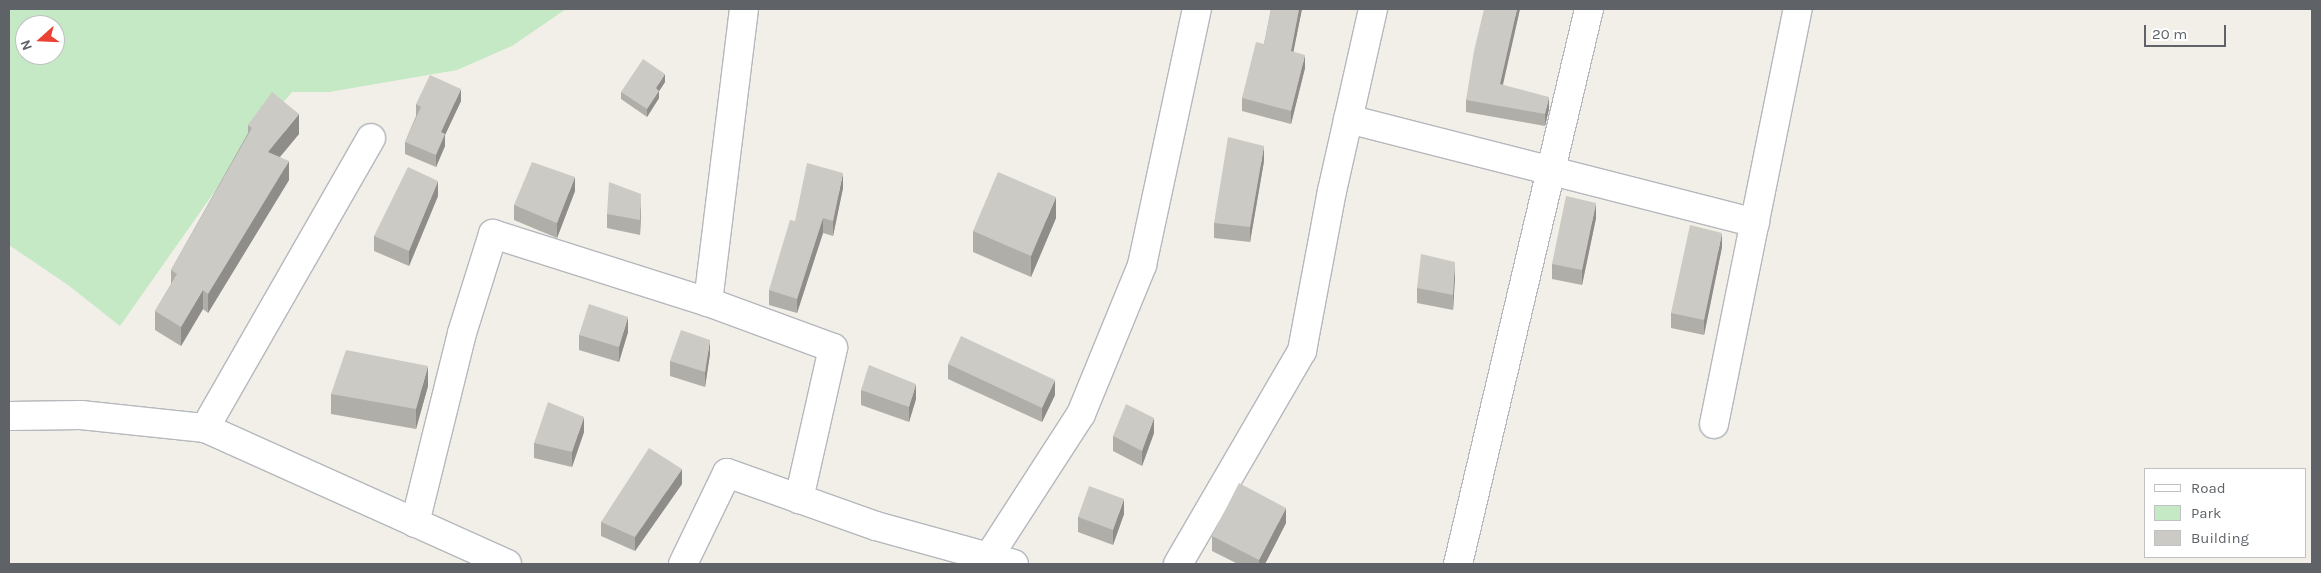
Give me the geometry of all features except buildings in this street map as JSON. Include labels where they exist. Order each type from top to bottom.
[{"type":"street","points":[[708,302],[744,9]]},
{"type":"street","points":[[986,560],[1081,414],[1142,265],[1197,9]]},
{"type":"street","points":[[1178,564],[1302,351],[1332,191],[1374,9]]},
{"type":"street","points":[[1458,564],[1589,9]]},
{"type":"street","points":[[1714,424],[1798,9]]},
{"type":"street","points":[[1348,119],[1755,223]]},
{"type":"street","points":[[205,428],[371,138]]},
{"type":"street","points":[[416,523],[462,333],[493,234],[708,302],[833,348],[799,499]]},
{"type":"street","points":[[9,416],[81,415],[205,428],[507,564]]},
{"type":"street","points":[[683,564],[728,474],[876,526],[986,560],[1014,564]]},
{"type":"green space","points":[[9,9],[566,9],[512,46],[457,70],[329,92],[292,92],[248,144],[120,326],[68,285],[9,245]]}]
